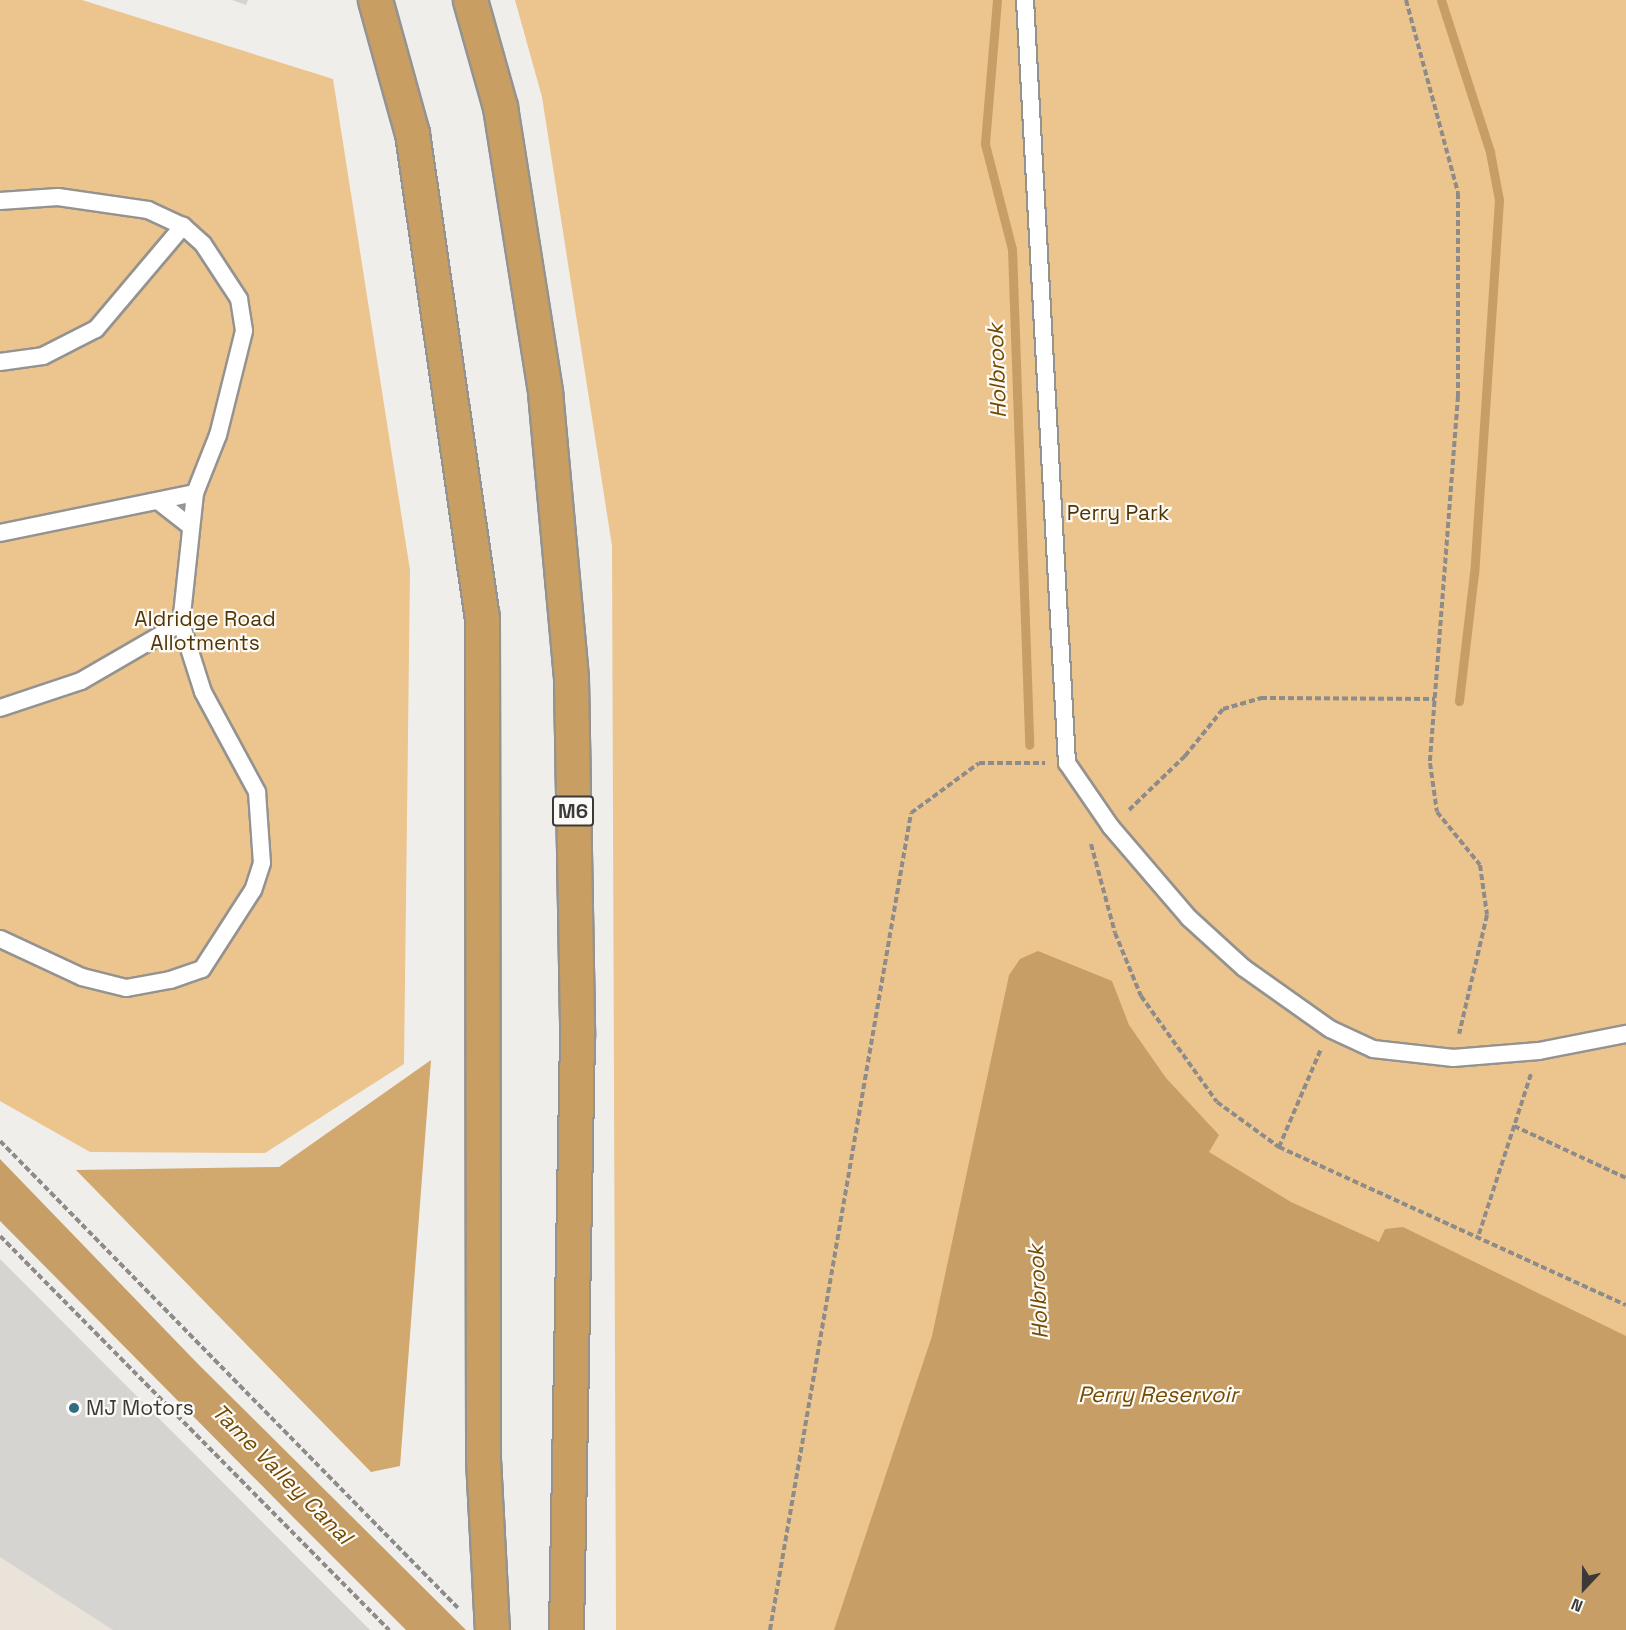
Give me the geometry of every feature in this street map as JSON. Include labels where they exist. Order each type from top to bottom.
[{"type":"highway","points":[[375,0],[412,133],[482,616],[483,1459],[492,1581],[480,1623]]},
{"type":"highway","name":"M6","points":[[470,0],[500,107],[545,392],[571,679],[577,1036],[566,1630]]},
{"type":"lane","points":[[1025,0],[1066,763],[1111,827],[1190,918],[1236,961],[1330,1029],[1373,1049],[1453,1058],[1539,1051],[1626,1034]]},
{"type":"lane","points":[[0,201],[97,201],[148,210],[183,226],[221,264],[239,299],[244,331],[218,435],[195,493],[181,623],[203,692],[257,792],[262,863],[253,890],[202,969],[170,980],[126,988],[82,977],[0,939]]},
{"type":"lane","points":[[0,362],[43,356],[96,329],[183,226]]},
{"type":"lane","points":[[0,533],[195,493]]},
{"type":"lane","points":[[158,501],[190,526]]},
{"type":"lane","points":[[0,708],[81,681],[181,623]]},
{"type":"path","points":[[1406,0],[1458,193],[1458,396],[1430,763],[1437,812],[1480,865],[1487,915],[1453,1058]]},
{"type":"path","points":[[1111,827],[1185,756],[1223,709],[1261,698],[1435,699]]},
{"type":"path","points":[[770,1630],[911,813],[979,763],[1066,763]]},
{"type":"path","points":[[1088,830],[1115,933],[1141,996],[1217,1102],[1279,1147],[1479,1234],[1626,1305]]},
{"type":"path","points":[[1279,1147],[1330,1029]]},
{"type":"path","points":[[1479,1234],[1539,1051]]},
{"type":"path","points":[[1514,1126],[1626,1178]]},
{"type":"path","points":[[0,1142],[480,1623]]},
{"type":"path","points":[[0,1236],[389,1630]]},
{"type":"shaded area","points":[[431,1060],[400,1466],[371,1472],[76,1170],[279,1167]]},
{"type":"shaded area","points":[[0,1555],[117,1630],[0,1630]]},
{"type":"green space","name":"Aldridge Road Allotments","points":[[0,0],[82,0],[333,79],[410,570],[404,1064],[265,1153],[90,1152],[0,1101]]},
{"type":"green space","name":"Perry Park","points":[[515,0],[1626,0],[1626,1630],[616,1630],[612,546],[542,97]]},
{"type":"water","name":"Perry Reservoir","points":[[1038,951],[1112,981],[1129,1025],[1166,1078],[1219,1135],[1209,1152],[1291,1202],[1379,1242],[1385,1229],[1403,1227],[1626,1336],[1626,1630],[834,1630],[932,1336],[1009,975],[1020,959]]},
{"type":"water","name":"Tame Valley Canal","points":[[0,1159],[199,1365],[466,1630],[406,1630],[0,1221]]},
{"type":"building","points":[[232,0],[248,0],[246,5]]},
{"type":"building","name":"MJ Motors","points":[[0,1259],[370,1630],[113,1630],[0,1557]]},
{"type":"waterway","name":"Holbrook","points":[[997,0],[985,144],[1012,249],[1029,745]]},
{"type":"waterway","points":[[1441,0],[1490,152],[1499,200],[1474,573],[1459,701]]},
{"type":"place","name":"MJ Motors","points":[[74,1408]]}]
